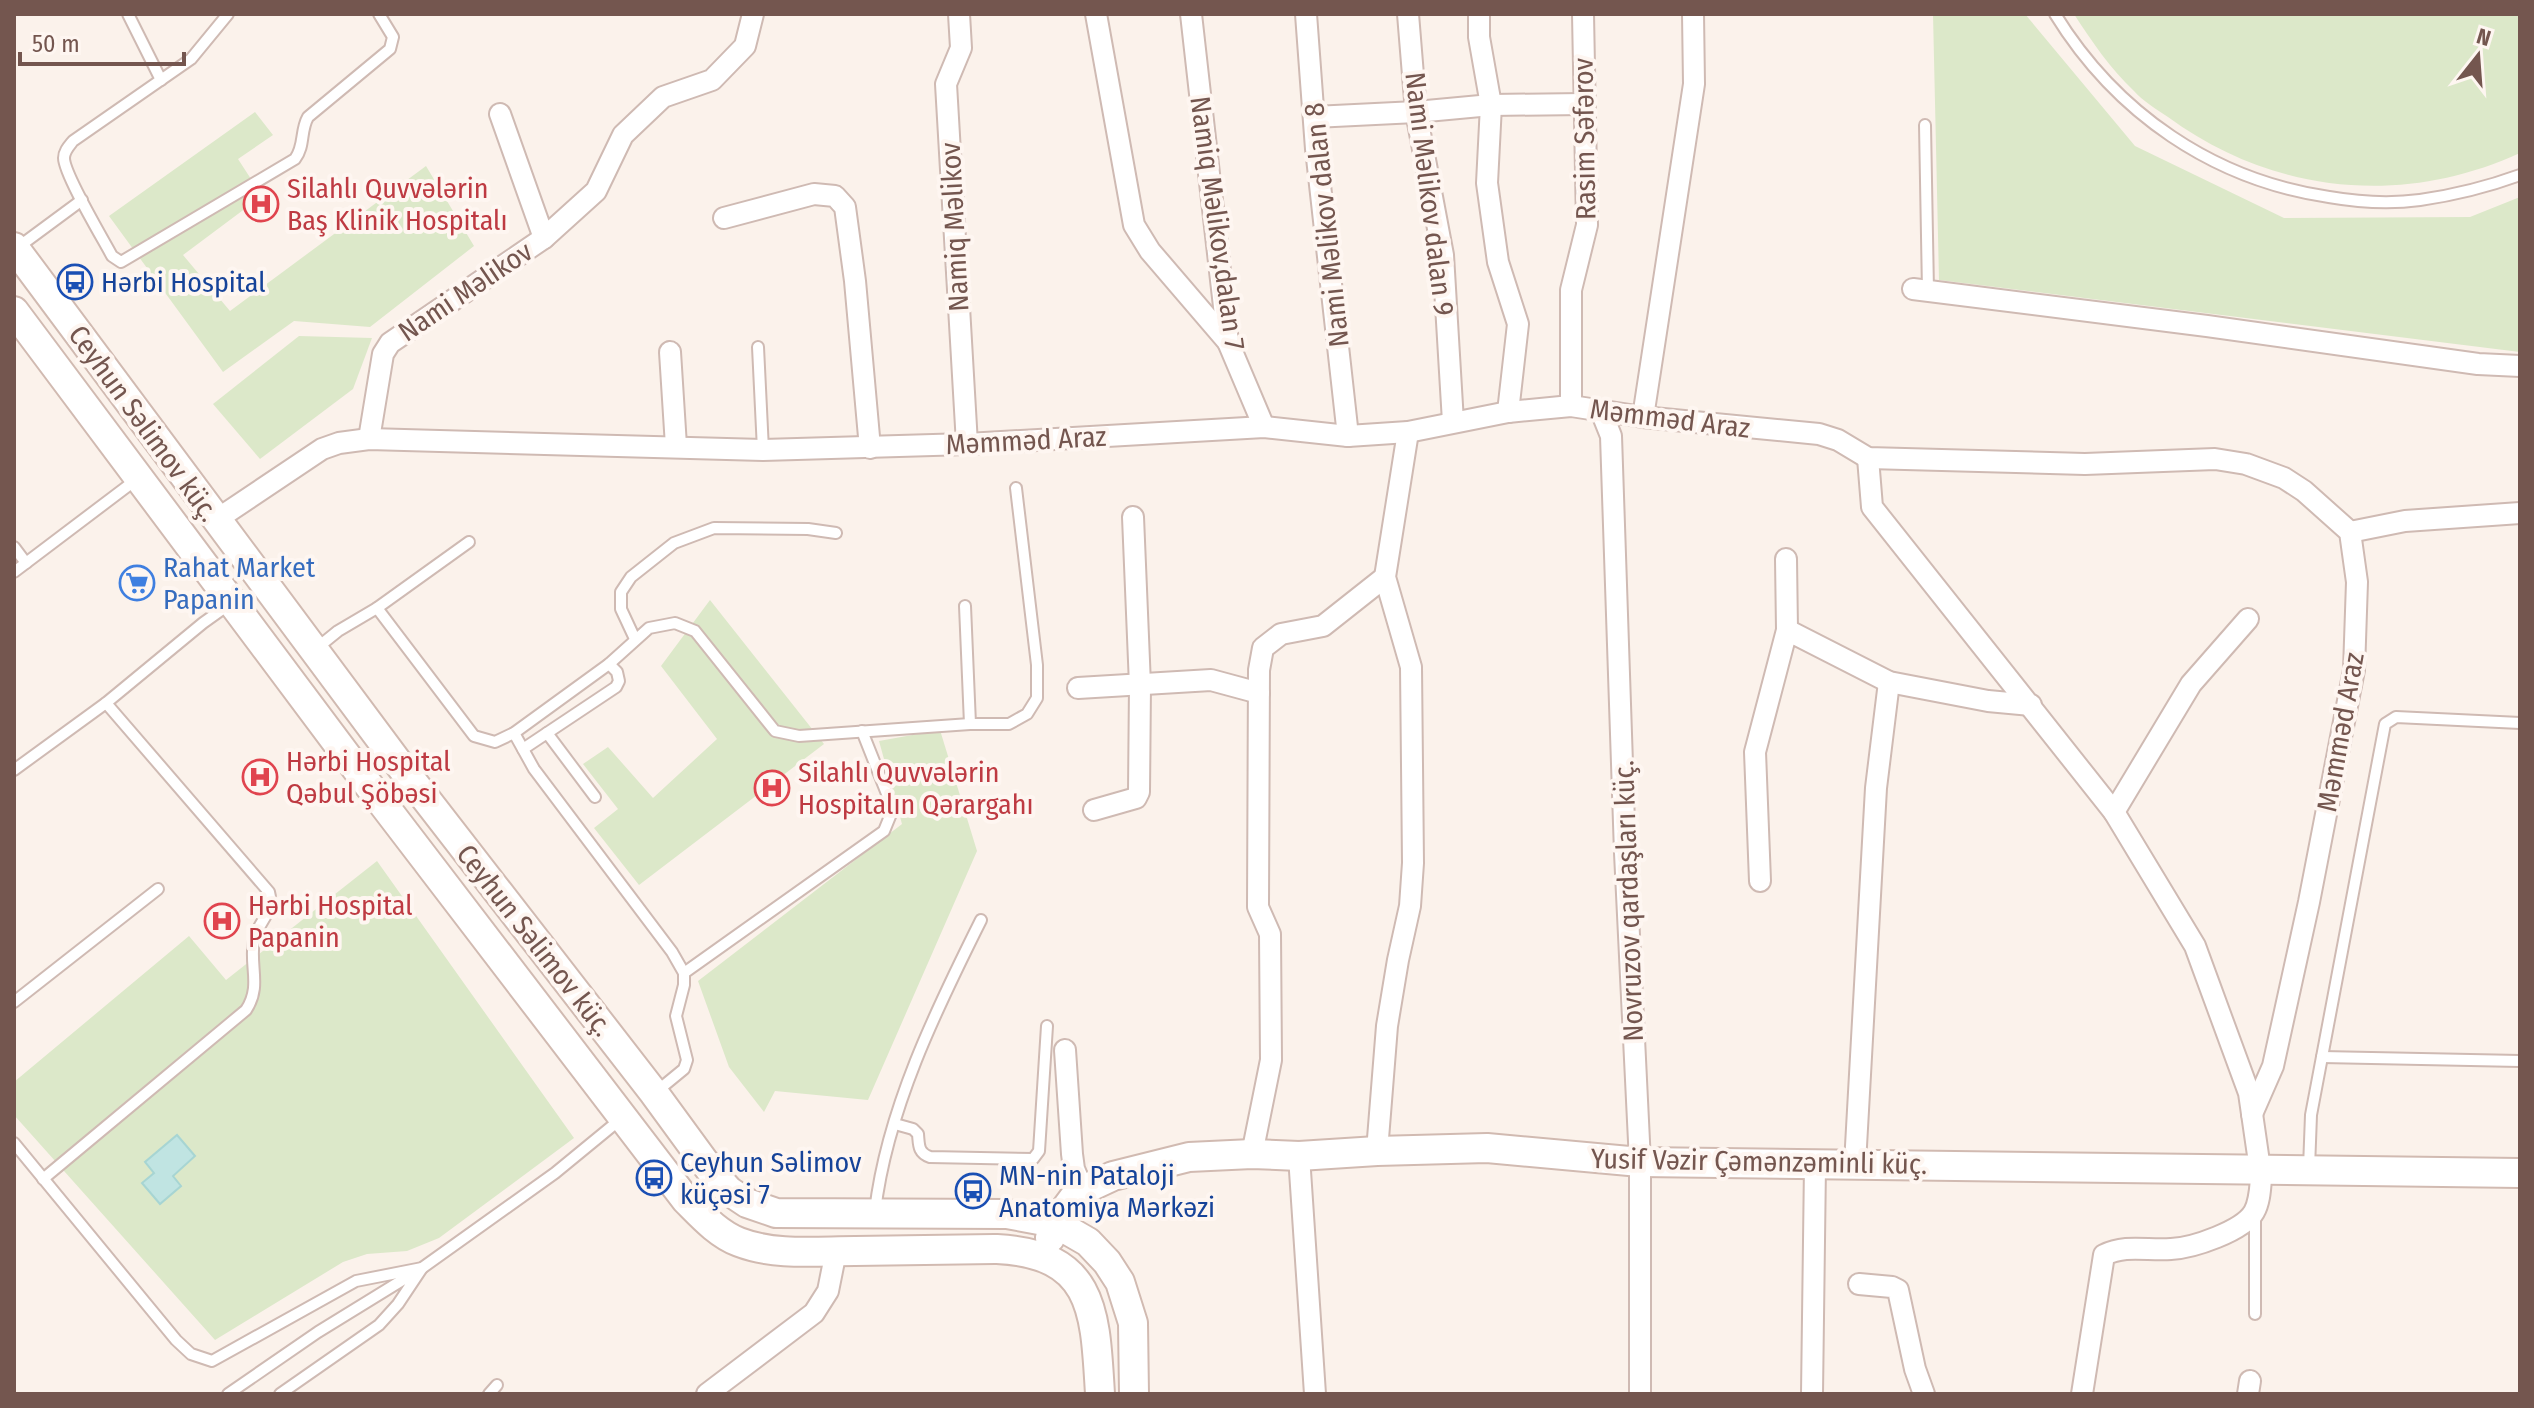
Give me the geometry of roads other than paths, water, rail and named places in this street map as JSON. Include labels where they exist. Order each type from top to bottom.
[{"type":"main road","name":"Ceyhun Səlimov küç.","points":[[15,248],[313,650],[729,1191],[762,1209],[799,1214],[1007,1214],[1055,1223]]},
{"type":"main road","name":"Ceyhun Səlimov küç.","points":[[14,311],[232,603],[686,1200],[699,1213],[718,1230],[762,1249],[997,1249],[1043,1255]]},
{"type":"main road","points":[[623,1117],[654,1093]]},
{"type":"main road","name":"Yusif Vəzir Çəmənzəminli küç.","points":[[1043,1255],[1055,1223],[1083,1190],[1113,1176],[1189,1157],[1487,1148],[1640,1162],[2520,1173]]},
{"type":"main road","points":[[1055,1223],[1088,1242],[1120,1282],[1133,1323],[1134,1394]]},
{"type":"main road","points":[[1043,1255],[1074,1278],[1090,1307],[1095,1325],[1100,1394]]},
{"type":"street","name":"Nami Məlikov","points":[[369,439],[383,354],[390,343],[544,238],[596,191],[623,135],[663,97],[712,80],[745,46],[753,14]]},
{"type":"street","name":"Namiq Məlikov","points":[[959,14],[961,48],[946,84],[967,444]]},
{"type":"street","points":[[1096,14],[1134,225],[1150,251],[1228,342]]},
{"type":"street","name":"Namiq Məlikov,dalan 7","points":[[1191,14],[1228,342],[1264,427]]},
{"type":"street","name":"Nami Məlikov dalan 8","points":[[1306,14],[1348,436]]},
{"type":"street","name":"Nami Məlikov dalan 9","points":[[1408,14],[1416,112],[1443,255],[1453,422]]},
{"type":"street","points":[[1479,14],[1479,37],[1491,105],[1487,183],[1498,262],[1518,324],[1508,412]]},
{"type":"street","name":"Rasim Səfərov","points":[[1571,406],[1571,290],[1587,225],[1583,14]]},
{"type":"street","points":[[1643,417],[1694,84],[1693,14]]},
{"type":"street","points":[[1314,117],[1491,105],[1584,104]]},
{"type":"street","points":[[500,114],[544,238]]},
{"type":"street","points":[[724,218],[814,194],[835,196],[845,207],[870,448]]},
{"type":"street","points":[[1921,290],[2478,364],[2520,366]]},
{"type":"street","points":[[670,352],[676,446]]},
{"type":"street","name":"Məmməd Araz","points":[[216,520],[322,449],[369,439],[763,450],[967,444],[1264,427],[1348,436],[1408,432],[1508,412],[1571,406],[1643,417],[1819,434],[1838,440],[1868,458],[2085,464],[2215,459],[2246,464],[2284,478],[2304,491],[2350,532],[2357,582],[2354,670],[2309,902],[2273,1066],[2252,1114]]},
{"type":"street","name":"Novruzov qardaşları küç.","points":[[1601,411],[1611,436],[1625,853],[1640,1162],[1640,1394]]},
{"type":"street","points":[[1377,1151],[1387,1026],[1410,906],[1413,863],[1411,667],[1385,577],[1408,432]]},
{"type":"street","points":[[1868,458],[1872,507],[2114,812],[2195,946],[2249,1093],[2261,1169],[2255,1210],[2238,1227],[2213,1238],[2174,1249],[2122,1248],[2104,1255],[2082,1394]]},
{"type":"street","points":[[2350,532],[2405,521],[2520,513]]},
{"type":"street","points":[[1094,810],[1136,798],[1139,792],[1140,685],[1133,517]]},
{"type":"street","points":[[1760,881],[1755,752],[1787,630],[1786,559]]},
{"type":"street","points":[[1252,1154],[1271,1060],[1270,934],[1258,907],[1259,670],[1263,648],[1281,634],[1323,626],[1385,577]]},
{"type":"street","points":[[2114,812],[2191,684],[2248,619]]},
{"type":"street","points":[[1787,630],[1889,682],[1988,701],[2031,705]]},
{"type":"street","points":[[1078,688],[1211,680],[1259,693]]},
{"type":"street","points":[[1855,1164],[1876,788],[1889,682]]},
{"type":"street","points":[[1065,1050],[1072,1154],[1074,1169],[1083,1190]]},
{"type":"street","points":[[1299,1156],[1315,1394]]},
{"type":"street","points":[[1812,1394],[1815,1165]]},
{"type":"street","points":[[707,1394],[814,1313],[828,1291],[836,1251]]},
{"type":"street","points":[[1859,1284],[1898,1290],[1915,1369],[1924,1394]]},
{"type":"lane","points":[[128,14],[161,80]]},
{"type":"lane","points":[[228,14],[201,49],[66,149],[64,159],[82,200],[112,256],[121,262],[295,159],[302,146],[304,124],[308,117],[390,49],[393,37],[379,14]]},
{"type":"lane","points":[[2055,14],[2091,66],[2134,110],[2183,146],[2237,173],[2295,192],[2356,201],[2417,201],[2477,190],[2520,175]]},
{"type":"lane","points":[[1921,290],[1925,125]]},
{"type":"lane","points":[[15,248],[82,200]]},
{"type":"lane","points":[[758,347],[763,450]]},
{"type":"lane","points":[[14,572],[139,478]]},
{"type":"lane","points":[[377,608],[474,736],[495,742],[514,733],[609,664],[649,628],[675,623],[695,631],[775,731],[799,736],[1009,724],[1027,714],[1037,698],[1029,585],[1016,488]]},
{"type":"lane","points":[[635,639],[621,609],[621,592],[631,577],[674,543],[714,528],[808,529],[836,533]]},
{"type":"lane","points":[[313,650],[469,542]]},
{"type":"lane","points":[[14,547],[26,563]]},
{"type":"lane","points":[[14,770],[106,703],[232,603]]},
{"type":"lane","points":[[965,606],[970,724]]},
{"type":"lane","points":[[523,749],[616,687],[619,681],[617,672],[609,664]]},
{"type":"lane","points":[[43,1179],[246,1010],[255,989],[255,935],[272,902],[269,892],[106,703]]},
{"type":"lane","points":[[2308,1170],[2311,1115],[2385,724],[2396,717],[2520,723]]},
{"type":"lane","points":[[684,973],[884,831],[893,809],[862,731]]},
{"type":"lane","points":[[514,733],[539,776],[672,952],[684,973],[676,1016],[686,1065],[654,1093]]},
{"type":"lane","points":[[547,733],[595,797]]},
{"type":"lane","points":[[14,1002],[158,889]]},
{"type":"lane","points":[[875,1213],[880,1170],[895,1124],[938,1006],[981,920]]},
{"type":"lane","points":[[895,1124],[913,1129],[918,1134],[919,1149],[930,1157],[1037,1157],[1047,1026]]},
{"type":"lane","points":[[2322,1057],[2520,1061]]},
{"type":"lane","points":[[228,1394],[318,1332],[422,1268],[555,1173],[623,1117]]},
{"type":"lane","points":[[14,1143],[176,1340],[191,1354],[212,1361],[356,1281],[422,1268]]},
{"type":"lane","points":[[2255,1210],[2255,1314]]},
{"type":"lane","points":[[280,1394],[379,1325],[398,1304],[422,1268]]},
{"type":"lane","points":[[489,1394],[497,1385]]},
{"type":"water","points":[[177,1135],[195,1156],[173,1176],[181,1186],[160,1204],[142,1183],[154,1173],[145,1162]]},
{"type":"place","name":"Silahlı Quvvələrin Baş Klinik Hospitalı","points":[[261,204]]},
{"type":"place","name":"Hərbi Hospital","points":[[75,282]]},
{"type":"place","name":"Rahat Market Papanin","points":[[137,583]]},
{"type":"place","name":"Hərbi Hospital Qəbul Şöbəsi","points":[[260,777]]},
{"type":"place","name":"Silahlı Quvvələrin Hospitalın Qərargahı","points":[[772,788]]},
{"type":"place","name":"Hərbi Hospital Papanin","points":[[222,921]]},
{"type":"place","name":"Ceyhun Səlimov küçəsi 7","points":[[654,1178]]},
{"type":"place","name":"MN-nin Pataloji Anatomiya Mərkəzi","points":[[973,1191]]}]
